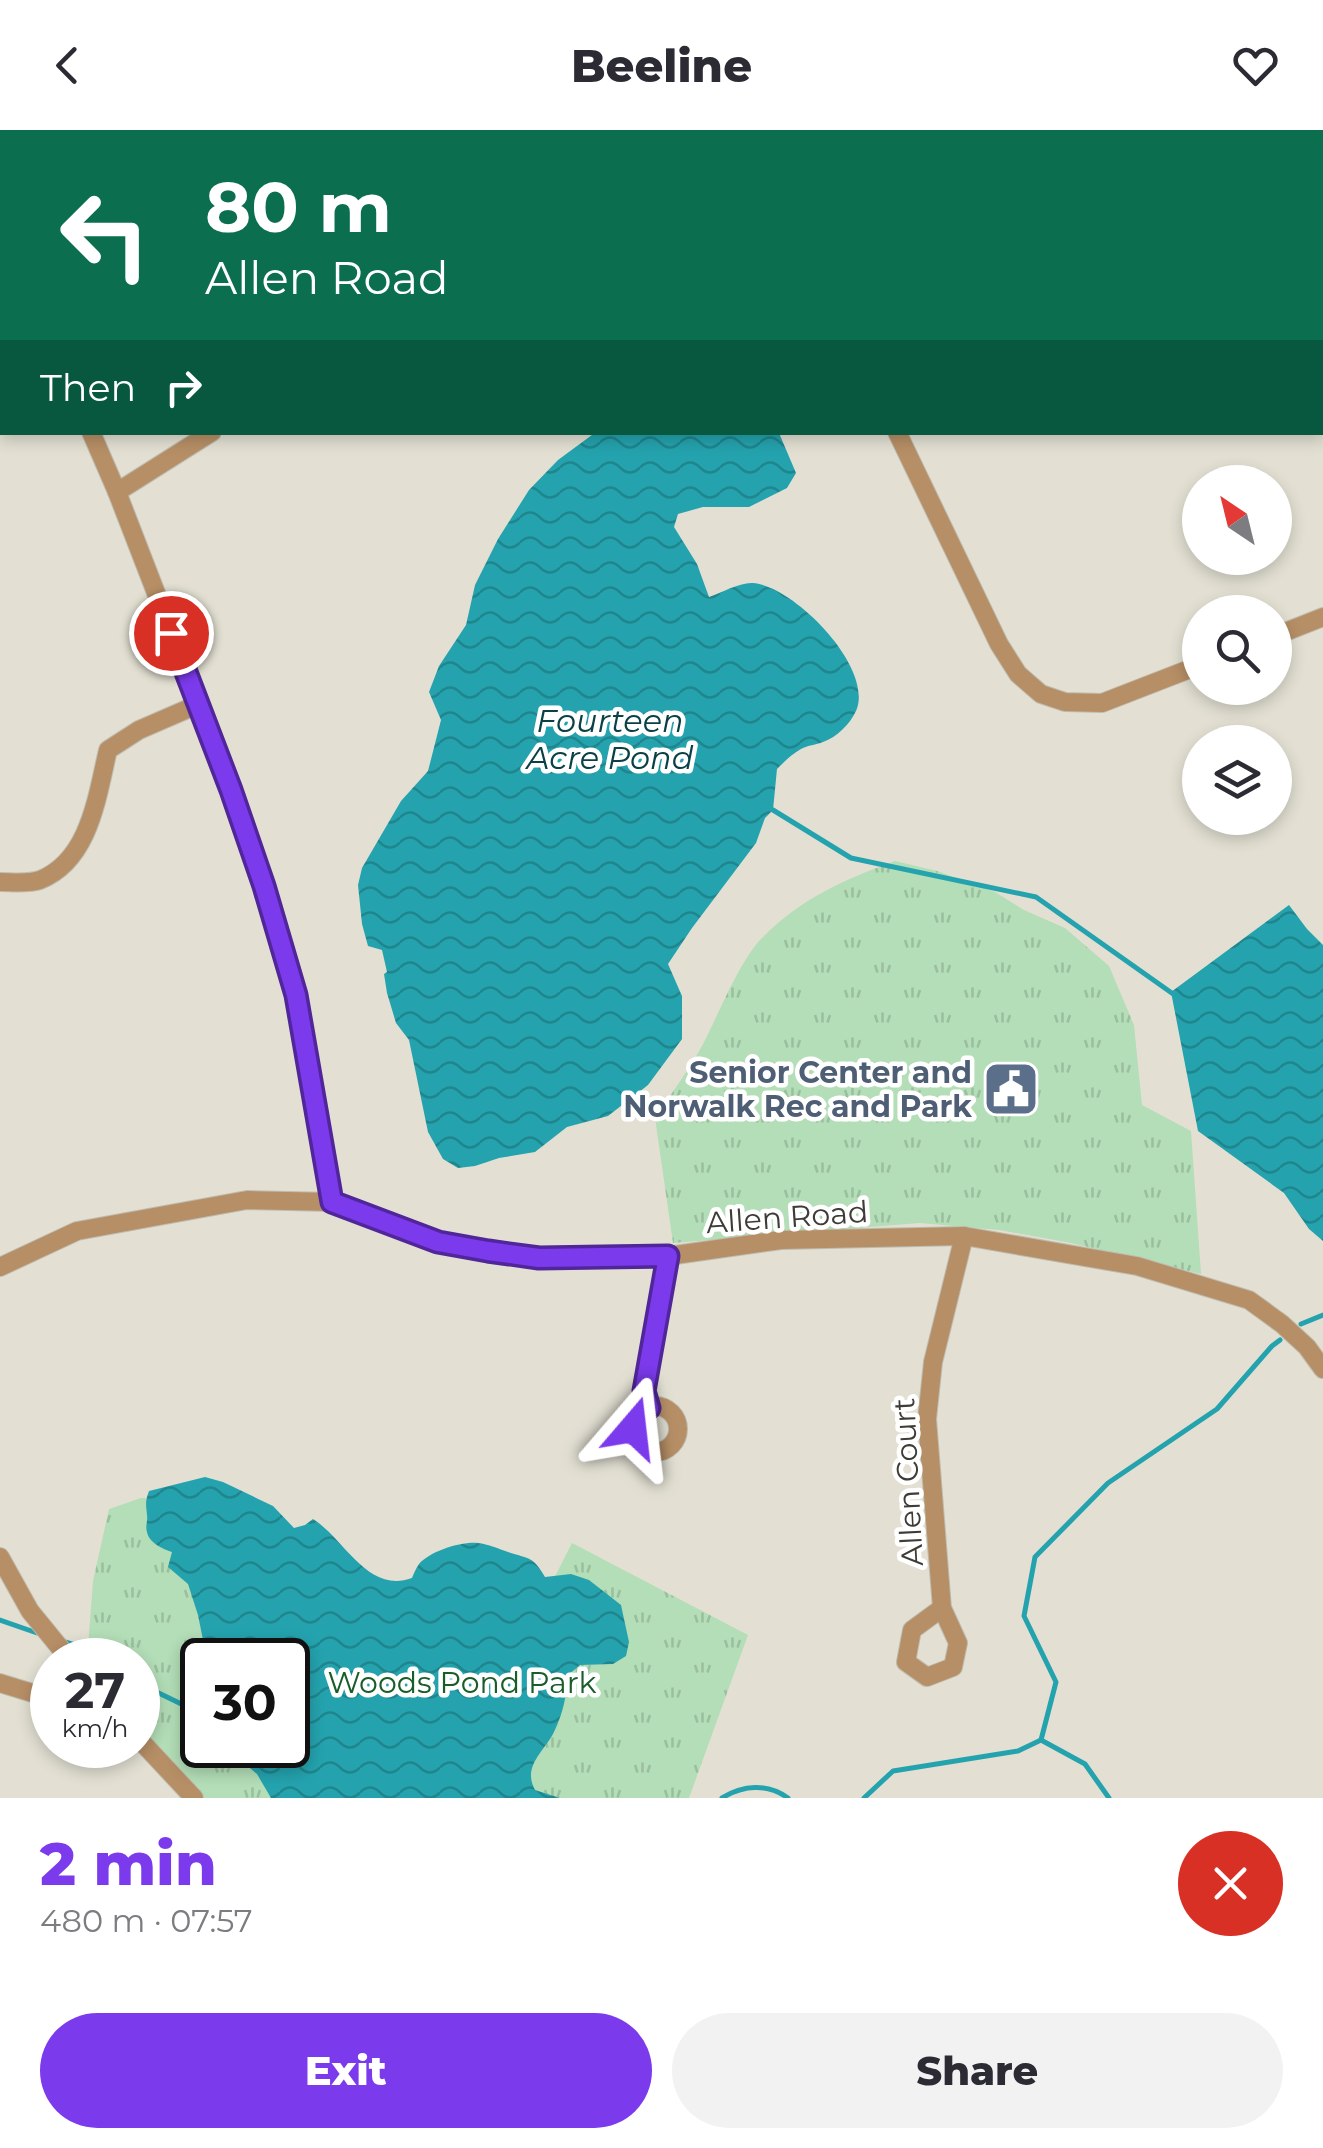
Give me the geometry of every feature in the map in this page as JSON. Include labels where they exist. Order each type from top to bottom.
[{"type":"street","points":[[92,435],[198,704],[264,886],[296,995],[332,1202]]},
{"type":"street","points":[[117,492],[207,435]]},
{"type":"street","points":[[899,435],[1018,674],[1042,694],[1065,702],[1102,703],[1182,672]]},
{"type":"street","points":[[1292,629],[1323,617]]},
{"type":"street","points":[[0,882],[38,881],[70,860],[92,817],[108,750],[139,730],[198,704]]},
{"type":"street","name":"Allen Road","points":[[0,1267],[77,1231],[247,1200],[332,1202],[438,1242],[539,1258],[668,1256],[781,1240],[964,1236],[1137,1266],[1249,1300],[1307,1347],[1323,1369]]},
{"type":"street","name":"Allen Court","points":[[942,1608],[927,1419],[932,1362],[964,1236]]},
{"type":"street","points":[[649,1408],[644,1391],[668,1256]]},
{"type":"street","points":[[0,1556],[30,1611],[52,1638]]},
{"type":"street","points":[[0,1683],[30,1692]]},
{"type":"street","points":[[160,1762],[194,1798]]},
{"type":"green space","points":[[895,861],[995,892],[1065,928],[1109,966],[1134,1025],[1142,1105],[1191,1131],[1201,1274],[1071,1243],[999,1230],[920,1223],[673,1243],[655,1118],[702,1046],[745,960],[762,938],[808,901]]},
{"type":"green space","name":"Woods Pond Park","points":[[141,1498],[171,1499],[328,1568],[389,1584],[407,1582],[429,1559],[545,1596],[572,1543],[748,1635],[689,1798],[201,1798],[160,1758],[160,1638],[89,1638],[93,1581],[109,1509]]},
{"type":"water","name":"Fourteen Acre Pond","points":[[592,435],[780,435],[796,473],[787,488],[749,507],[703,507],[678,514],[674,527],[697,564],[709,597],[753,583],[789,598],[809,613],[843,652],[859,693],[856,711],[847,725],[823,742],[801,749],[777,769],[773,810],[765,818],[756,843],[668,964],[682,996],[682,1039],[648,1085],[608,1116],[567,1127],[535,1152],[458,1168],[443,1159],[428,1132],[409,1040],[396,1023],[387,993],[382,950],[368,946],[358,885],[362,868],[401,801],[428,771],[441,720],[429,692],[439,666],[466,625],[475,585],[529,490],[558,460]]},
{"type":"water","points":[[1289,905],[1323,945],[1323,1241],[1309,1229],[1284,1193],[1198,1131],[1171,992]]},
{"type":"water","points":[[205,1477],[223,1482],[273,1506],[294,1528],[313,1519],[369,1572],[396,1581],[412,1578],[419,1564],[438,1551],[471,1543],[490,1545],[530,1559],[545,1577],[571,1574],[589,1580],[621,1605],[629,1642],[626,1656],[613,1664],[580,1665],[567,1676],[560,1718],[531,1774],[535,1790],[560,1798],[271,1798],[250,1768],[310,1768],[310,1638],[203,1638],[188,1584],[168,1567],[172,1552],[148,1536],[149,1491]]},
{"type":"waterway","points":[[773,810],[851,858],[1036,897],[1176,996]]},
{"type":"waterway","points":[[1301,1324],[1323,1315]]},
{"type":"waterway","points":[[1041,1740],[1056,1682],[1024,1616],[1035,1557],[1108,1483],[1217,1409],[1280,1340]]},
{"type":"waterway","points":[[0,1620],[40,1634]]},
{"type":"waterway","points":[[160,1694],[180,1703]]},
{"type":"waterway","points":[[1041,1740],[1085,1764],[1109,1798]]},
{"type":"waterway","points":[[864,1798],[893,1771],[1018,1751],[1041,1740]]},
{"type":"waterway","points":[[722,1798],[738,1790],[755,1788],[772,1790],[788,1798]]},
{"type":"place","name":"Senior Center and Norwalk Rec and Park","points":[[1011,1089]]},
{"type":"route","points":[[171,633],[231,790],[296,995],[332,1202],[438,1242],[488,1251],[539,1258],[668,1256],[644,1391],[649,1408],[638,1415],[633,1428]]}]
